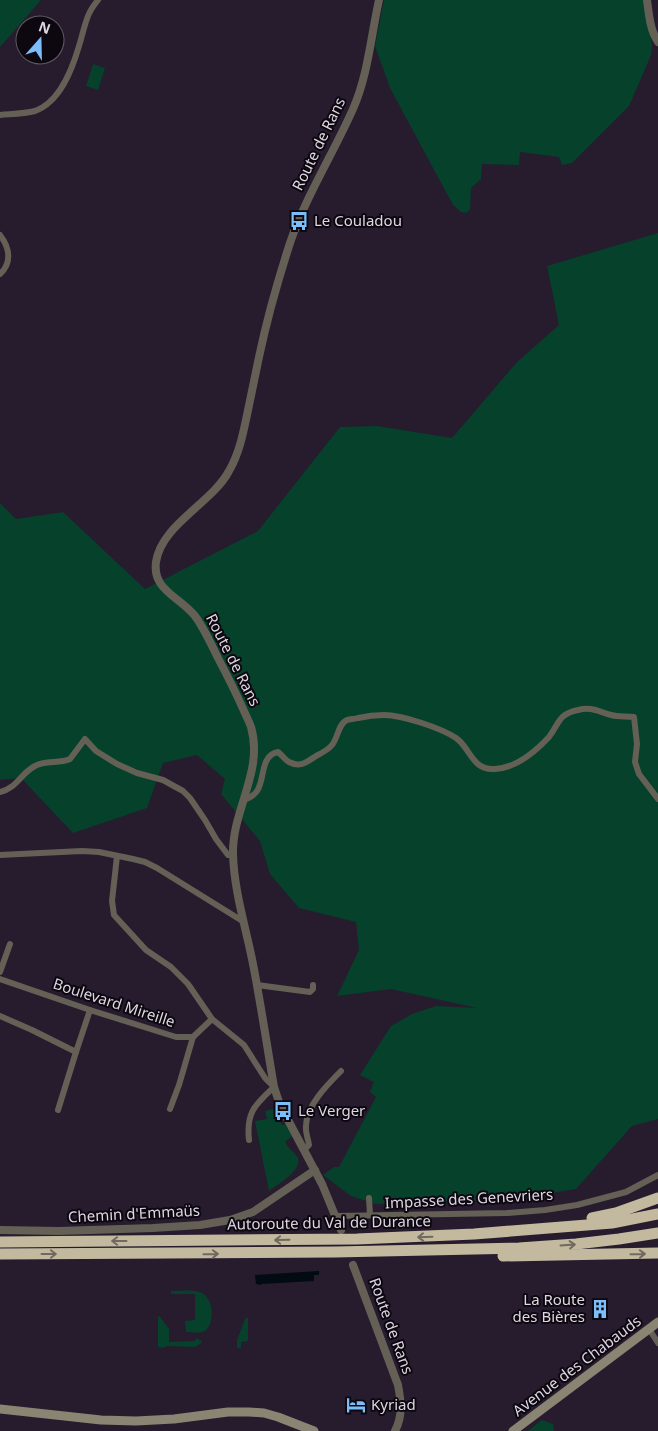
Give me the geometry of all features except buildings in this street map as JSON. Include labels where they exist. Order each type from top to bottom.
[{"type":"highway","points":[[474,1234],[587,1219],[616,1213],[658,1198]]},
{"type":"highway","name":"Autoroute du Val de Durance","points":[[0,1242],[357,1239],[474,1234],[612,1223],[658,1214]]},
{"type":"highway","name":"Autoroute du Val de Durance","points":[[0,1254],[335,1252],[519,1248],[576,1244],[658,1233]]},
{"type":"highway","points":[[362,1251],[486,1256],[658,1253]]},
{"type":"main road","name":"Avenue des Chabauds","points":[[513,1431],[658,1322]]},
{"type":"main road","points":[[0,1409],[101,1420],[136,1421],[228,1412],[256,1412],[278,1417],[314,1431]]},
{"type":"street","points":[[0,115],[33,112],[55,99],[61,90],[79,49],[88,15],[98,0]]},
{"type":"street","name":"Route de Rans","points":[[341,1230],[315,1170],[284,1113],[274,1087],[257,985],[237,886],[233,855],[234,832],[254,765],[252,728],[234,687],[201,625],[193,614],[158,582],[156,558],[168,534],[219,486],[229,472],[241,442],[264,332],[291,241],[307,200],[359,94],[379,0]]},
{"type":"street","points":[[647,0],[650,24],[658,42]]},
{"type":"street","points":[[0,235],[7,246],[9,254],[8,265],[0,274]]},
{"type":"street","points":[[244,800],[254,796],[258,790],[266,763],[274,753],[278,752],[286,761],[291,763],[297,765],[306,764],[332,746],[341,726],[346,720],[386,715],[436,727],[464,744],[476,763],[493,770],[510,766],[529,755],[550,736],[557,722],[567,714],[579,709],[600,710],[613,715],[634,717],[638,744],[634,762],[639,774],[658,799]]},
{"type":"street","points":[[0,792],[10,790],[33,767],[70,759],[85,739],[96,751],[117,764],[162,780],[183,791],[190,798],[228,855],[233,855]]},
{"type":"street","points":[[0,856],[82,851],[99,852],[145,862],[244,922]]},
{"type":"street","points":[[117,856],[112,901],[114,915],[146,950],[171,967],[182,978],[212,1019],[244,1045],[265,1078],[274,1087],[257,1105],[249,1117],[247,1128],[248,1140]]},
{"type":"street","points":[[0,972],[10,944]]},
{"type":"street","name":"Boulevard Mireille","points":[[0,979],[90,1010],[176,1036],[193,1037]]},
{"type":"street","points":[[257,985],[310,992],[313,989],[313,985]]},
{"type":"street","points":[[58,1110],[90,1010]]},
{"type":"street","points":[[0,1016],[76,1052]]},
{"type":"street","points":[[170,1109],[193,1037],[212,1019]]},
{"type":"street","points":[[304,1150],[309,1144],[305,1128],[308,1113],[327,1085],[341,1071]]},
{"type":"street","name":"Chemin d'Emmaüs","points":[[0,1230],[59,1231],[153,1228],[200,1225],[230,1220],[253,1212],[315,1170]]},
{"type":"street","name":"Impasse des Genevriers","points":[[335,1216],[507,1213],[545,1210],[577,1205],[626,1192],[658,1175]]},
{"type":"street","points":[[369,1198],[370,1216]]},
{"type":"street","name":"Route de Rans","points":[[354,1265],[398,1385],[401,1403],[397,1429]]},
{"type":"street","points":[[649,1329],[658,1343]]},
{"type":"green space","points":[[0,0],[41,0],[28,15],[15,15],[15,30],[0,47]]},
{"type":"green space","points":[[384,0],[645,0],[652,45],[651,55],[629,106],[572,163],[562,165],[559,157],[520,152],[519,165],[482,164],[481,179],[471,188],[470,210],[466,213],[461,212],[453,205],[390,88],[375,46]]},
{"type":"green space","points":[[93,64],[105,68],[98,90],[86,86]]},
{"type":"green space","points":[[658,233],[658,1119],[632,1126],[576,1189],[507,1200],[375,1204],[351,1196],[323,1175],[334,1167],[339,1167],[376,1097],[370,1092],[374,1082],[360,1075],[391,1026],[412,1014],[436,1006],[477,1008],[391,989],[337,996],[359,950],[356,922],[299,908],[270,874],[260,841],[221,794],[225,779],[197,755],[163,763],[147,808],[73,833],[21,778],[0,780],[0,503],[16,519],[63,512],[145,589],[258,531],[340,427],[377,426],[452,438],[517,362],[559,325],[547,266]]},
{"type":"green space","points":[[273,1109],[275,1116],[277,1116],[282,1125],[286,1124],[292,1136],[285,1142],[298,1158],[298,1163],[288,1177],[269,1191],[255,1121],[267,1119],[265,1111]]},
{"type":"green space","points":[[171,1291],[195,1291],[206,1296],[211,1306],[212,1317],[205,1331],[198,1333],[186,1332],[185,1321],[195,1320],[195,1294],[171,1294]]},
{"type":"green space","points":[[158,1316],[169,1329],[169,1342],[195,1341],[196,1338],[202,1341],[195,1347],[158,1347]]},
{"type":"green space","points":[[248,1317],[248,1341],[241,1342],[241,1348],[237,1348],[237,1340],[245,1319]]},
{"type":"green space","points":[[542,1420],[553,1424],[554,1431],[528,1431]]},
{"type":"shaded area","points":[[319,1271],[319,1275],[314,1275],[314,1281],[256,1284],[255,1275]]},
{"type":"place","name":"Le Couladou","points":[[299,221]]},
{"type":"place","name":"Le Verger","points":[[283,1111]]},
{"type":"place","name":"La Route des Bières","points":[[600,1309]]},
{"type":"place","name":"Kyriad","points":[[356,1405]]}]
